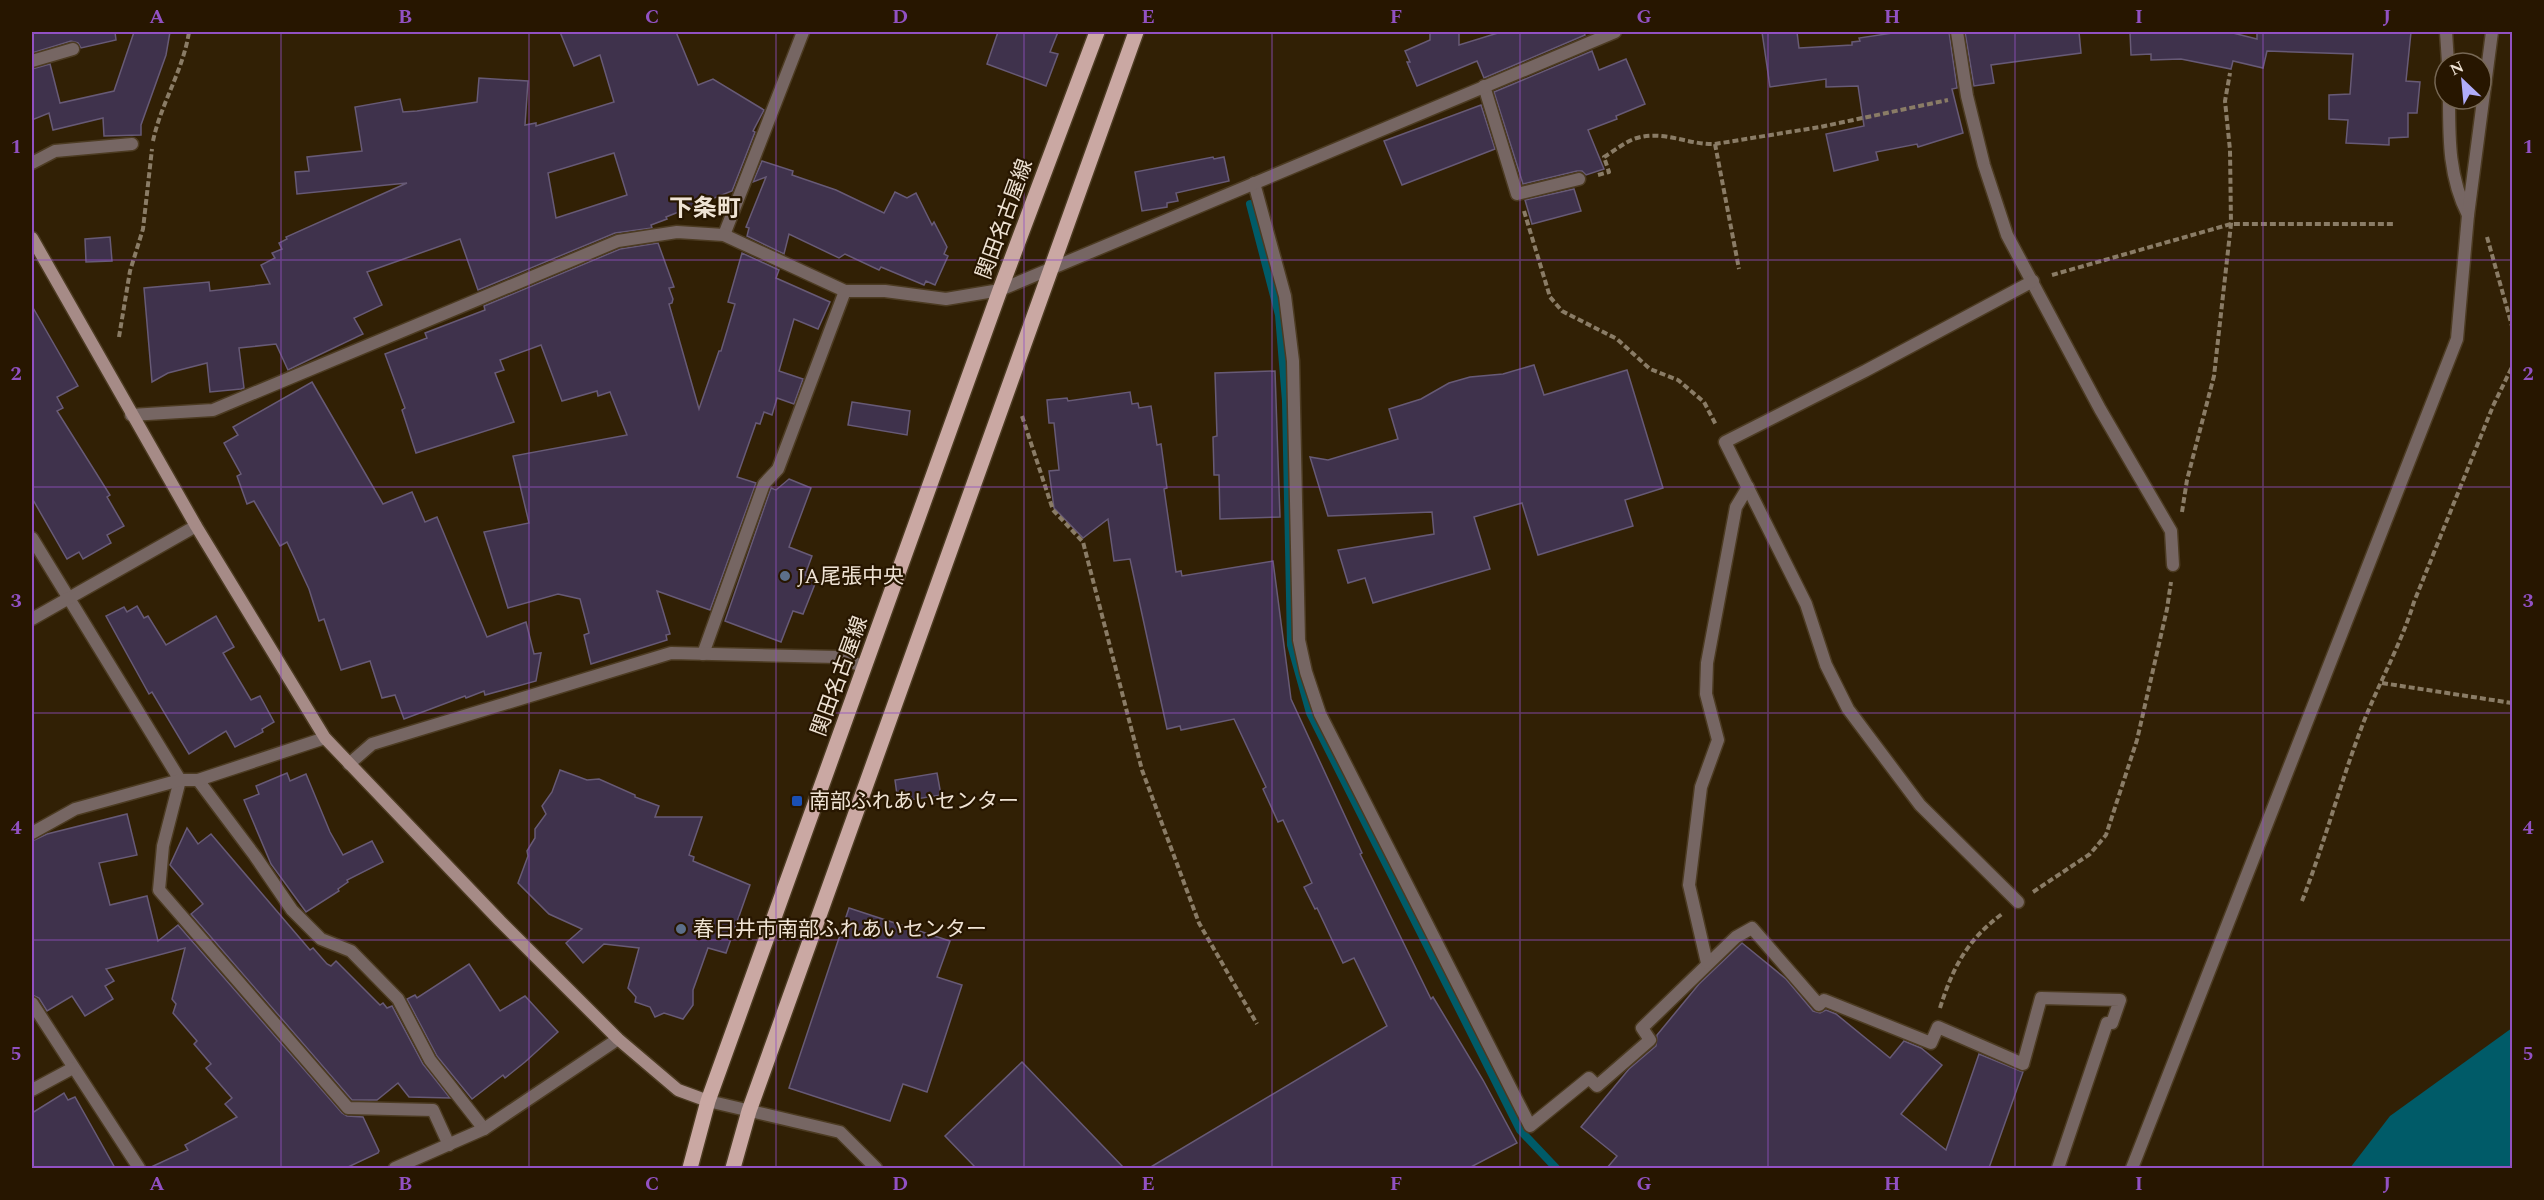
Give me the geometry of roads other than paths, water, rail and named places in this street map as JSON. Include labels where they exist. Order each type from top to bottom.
[{"type":"main road","name":"関田名古屋線","points":[[690,1168],[708,1101],[1000,290],[1096,32]]},
{"type":"main road","points":[[733,1168],[749,1111],[1136,32]]},
{"type":"street","points":[[724,235],[803,32]]},
{"type":"street","points":[[131,415],[213,410],[618,241],[677,232],[724,235],[845,291],[885,291],[946,299],[1000,290],[1615,32]]},
{"type":"street","points":[[1957,32],[1967,96],[1984,165],[2007,235],[2100,409],[2170,531],[2174,565]]},
{"type":"street","points":[[2446,32],[2447,51]]},
{"type":"street","points":[[2132,1168],[2457,339],[2468,215],[2492,32]]},
{"type":"street","points":[[32,61],[73,49]]},
{"type":"street","points":[[1484,86],[1517,194],[1579,179]]},
{"type":"street","points":[[2449,111],[2450,159],[2458,196],[2468,215]]},
{"type":"street","points":[[32,163],[55,150],[132,144]]},
{"type":"street","points":[[1254,183],[1285,296],[1293,361],[1299,640],[1306,672],[1320,714],[1530,1126],[1589,1078],[1597,1086],[1650,1040],[1642,1028],[1707,963],[1736,937],[1752,928],[1819,1005],[1824,1000],[1931,1043],[1938,1027],[2023,1064],[2041,998],[2120,1000],[2112,1023],[2107,1023],[2058,1168]]},
{"type":"street","points":[[32,238],[196,526],[325,738],[349,765],[500,921],[618,1038],[678,1090],[708,1101],[840,1132],[876,1168]]},
{"type":"street","points":[[2018,902],[1920,805],[1848,709],[1826,665],[1806,604],[1725,442],[2033,282]]},
{"type":"street","points":[[703,654],[764,484],[778,469],[845,291]]},
{"type":"street","points":[[1707,963],[1689,885],[1701,787],[1718,740],[1706,694],[1707,663],[1736,507],[1748,488]]},
{"type":"street","points":[[32,619],[196,526]]},
{"type":"street","points":[[32,538],[180,780],[163,846],[159,890],[348,1108],[434,1110],[449,1145]]},
{"type":"street","points":[[349,765],[372,744],[383,740],[671,653],[837,657],[865,667]]},
{"type":"street","points":[[32,833],[75,809],[180,780],[198,780],[325,738]]},
{"type":"street","points":[[198,780],[292,910],[321,939],[351,951],[398,999],[430,1060],[484,1130]]},
{"type":"street","points":[[32,1003],[140,1168]]},
{"type":"street","points":[[395,1168],[408,1165],[484,1130],[618,1038]]},
{"type":"street","points":[[32,1090],[73,1068]]},
{"type":"water","points":[[2512,1028],[2512,1168],[2350,1168],[2390,1116]]},
{"type":"waterway","points":[[1250,204],[1279,315],[1286,401],[1291,645],[1310,713],[1520,1130],[1556,1168]]},
{"type":"place","name":"JA尾張中央","points":[[785,576]]},
{"type":"place","name":"南部ふれあいセンター","points":[[797,801]]},
{"type":"place","name":"春日井市南部ふれあいセンター","points":[[681,929]]},
{"type":"district","name":"下条町","points":[[705,208]]}]
